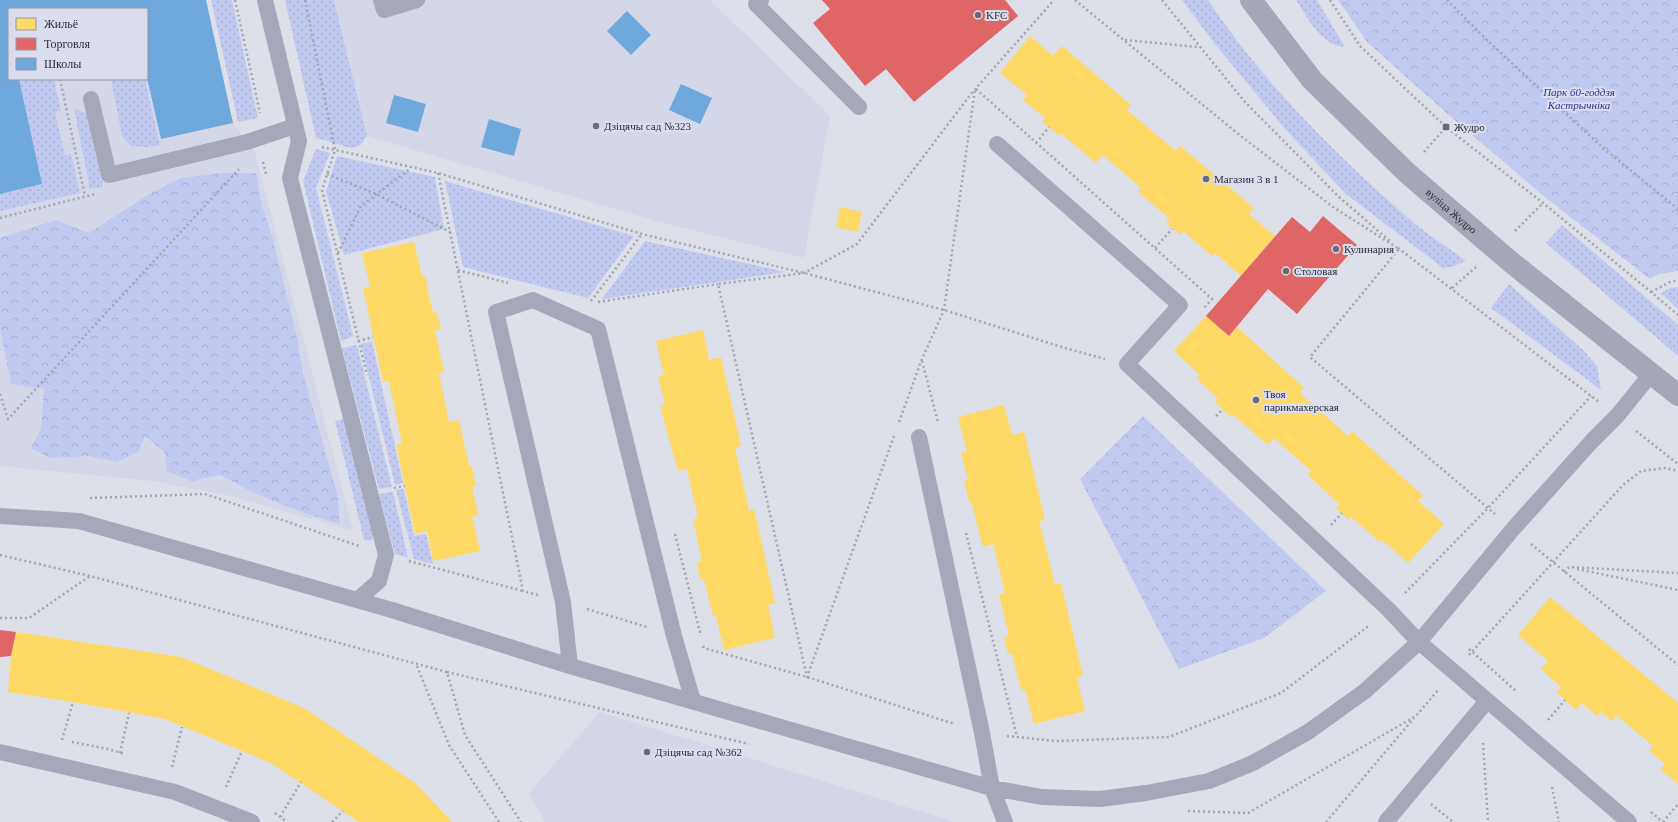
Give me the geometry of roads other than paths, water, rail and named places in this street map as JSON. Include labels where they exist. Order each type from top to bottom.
[{"type":"main road","name":"вуліца Жудро","points":[[1251,0],[1312,80],[1406,172],[1512,263],[1678,395]]},
{"type":"lane","points":[[265,0],[297,134],[290,178],[386,555],[379,581],[357,600]]},
{"type":"lane","points":[[381,0],[384,10],[417,0]]},
{"type":"lane","points":[[761,0],[756,4],[859,107]]},
{"type":"lane","points":[[91,100],[109,175],[266,136],[297,134]]},
{"type":"lane","points":[[997,144],[1180,305],[1127,364],[1389,610],[1419,642],[1629,822]]},
{"type":"lane","points":[[570,666],[563,602],[496,312],[533,300],[598,328],[674,636],[693,701]]},
{"type":"lane","points":[[0,516],[79,521],[357,600],[570,666],[992,788],[1042,797],[1100,799],[1146,793],[1209,781],[1253,763],[1308,732],[1365,691],[1419,642],[1513,530],[1592,441],[1617,416],[1651,374]]},
{"type":"lane","points":[[919,437],[982,733],[992,788],[1005,822]]},
{"type":"lane","points":[[1386,822],[1487,701]]},
{"type":"lane","points":[[0,752],[175,792],[252,822]]},
{"type":"place","name":"KFC","points":[[978,15]]},
{"type":"place","name":"Дзіцячы сад №323","points":[[596,126]]},
{"type":"place","name":"Жудро","points":[[1446,127]]},
{"type":"place","name":"Магазин 3 в 1","points":[[1206,179]]},
{"type":"place","name":"Кулинария","points":[[1336,249]]},
{"type":"place","name":"Столовая","points":[[1286,271]]},
{"type":"place","name":"Твоя парикмахерская","points":[[1256,400]]},
{"type":"place","name":"Дзіцячы сад №362","points":[[647,752]]},
{"type":"park label","name":"Парк 60-годдзя Кастрычніка","points":[[1579,98]]}]
